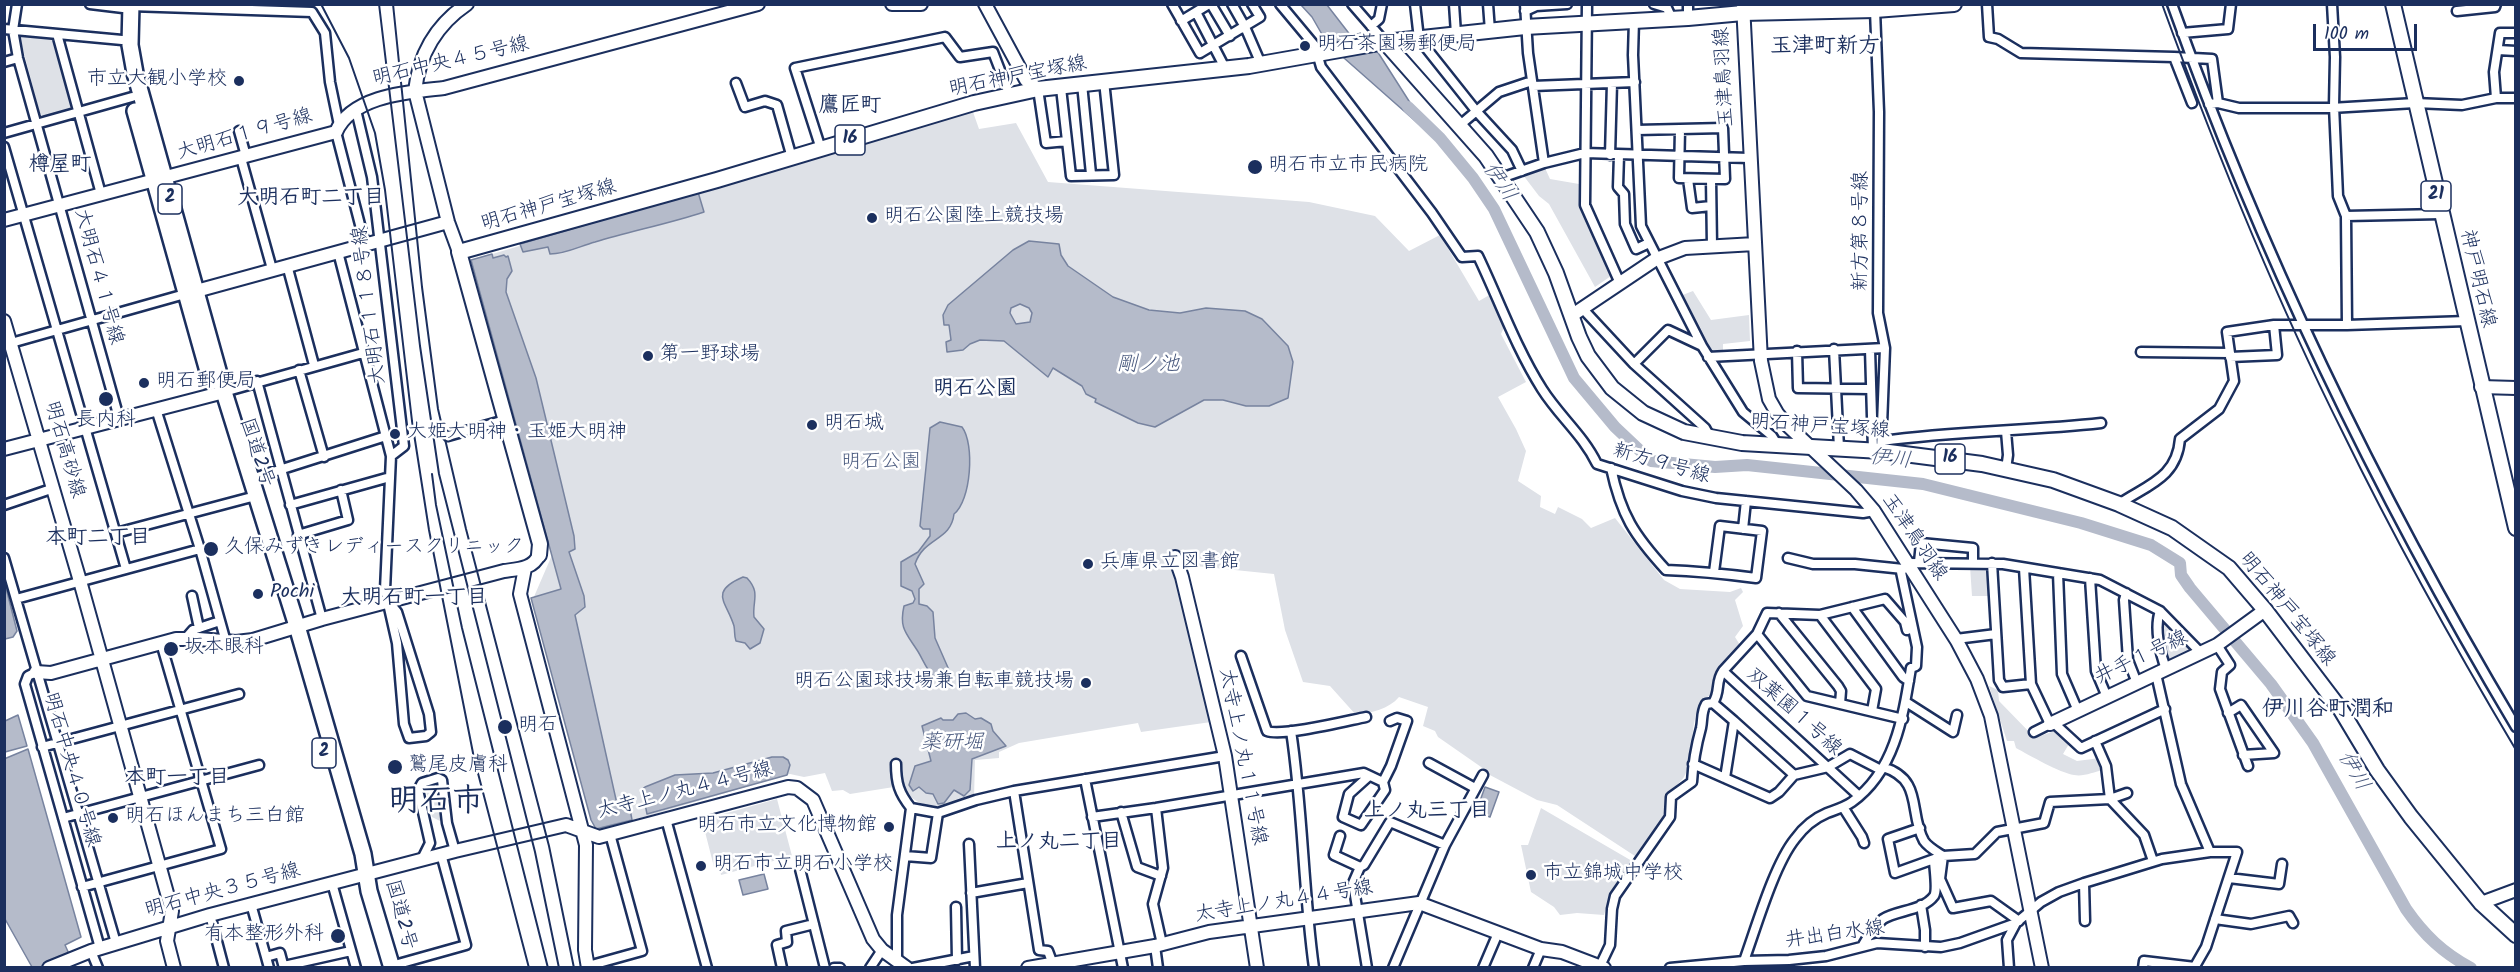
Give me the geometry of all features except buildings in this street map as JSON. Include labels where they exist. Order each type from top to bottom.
[{"type":"highway","name":"国道2号","points":[[127,6],[122,40],[132,98],[159,180],[248,498],[292,628],[363,854],[369,891],[391,967]]},
{"type":"highway","name":"国道2号","points":[[127,6],[135,73],[159,180]]},
{"type":"highway","name":"国道2号","points":[[219,393],[251,479],[292,628]]},
{"type":"main road","points":[[1384,42],[1525,27],[1672,19],[1688,11],[1871,8],[1954,4]]},
{"type":"main road","name":"神戸明石線","points":[[2392,4],[2516,528]]},
{"type":"main road","name":"明石神戸宝塚線","points":[[459,252],[792,158],[974,103],[1038,89],[1261,64],[1322,55],[1384,42],[1460,125],[1501,178],[1538,232],[1577,312],[1588,356],[1612,388],[1643,413],[1684,432],[1742,443],[1839,448],[1879,447],[2006,469],[2053,480],[2118,504],[2172,528],[2213,554],[2229,568],[2342,710],[2392,791],[2481,903],[2516,935]]},
{"type":"main road","points":[[459,252],[540,544],[539,555]]},
{"type":"street","name":"大明石４１号線","points":[[17,4],[9,30],[38,124],[119,418]]},
{"type":"street","points":[[90,4],[312,12],[325,33],[337,128],[365,244]]},
{"type":"street","points":[[459,252],[448,222],[416,91],[418,71],[435,33],[450,16],[467,4]]},
{"type":"street","name":"明石中央４５号線","points":[[337,128],[356,110],[369,102],[416,91],[444,88],[758,4]]},
{"type":"street","points":[[900,5],[921,4]]},
{"type":"street","points":[[985,4],[1026,80],[1038,89],[1046,143],[1067,141]]},
{"type":"street","points":[[1172,4],[1200,53],[1260,18],[1252,4]]},
{"type":"street","points":[[1181,21],[1210,4],[1230,36]]},
{"type":"street","points":[[1232,4],[1261,64]]},
{"type":"street","points":[[1280,4],[1322,55]]},
{"type":"street","points":[[1371,26],[1379,20],[1382,4]]},
{"type":"street","points":[[1415,4],[1419,39],[1477,112],[1512,150],[1522,171]]},
{"type":"street","points":[[1454,4],[1456,34]]},
{"type":"street","points":[[1488,4],[1490,31]]},
{"type":"street","points":[[1544,163],[1525,27],[1525,8],[1567,4]]},
{"type":"street","points":[[1587,4],[1585,206],[1620,281]]},
{"type":"street","points":[[1654,4],[1668,8],[1672,19]]},
{"type":"street","points":[[1987,4],[1989,37],[1998,39],[2021,53],[2212,59],[2214,104]]},
{"type":"street","points":[[2172,4],[2191,58],[2214,104],[2302,325],[2374,470],[2478,664],[2516,727]]},
{"type":"street","points":[[2182,33],[2229,29],[2230,4]]},
{"type":"street","points":[[2332,4],[2338,196],[2346,216],[2347,325]]},
{"type":"street","points":[[1354,5],[1384,42]]},
{"type":"street","points":[[2457,12],[2496,6]]},
{"type":"street","name":"新方第８号線","points":[[1871,8],[1879,124],[1878,313],[1885,348],[1879,447]]},
{"type":"street","name":"玉津鳥羽線","points":[[1743,9],[1749,158],[1764,383],[1769,399],[1787,425],[1811,446],[1874,511],[1956,639],[1977,679],[1990,716],[2042,968]]},
{"type":"street","points":[[1196,12],[1225,68]]},
{"type":"street","points":[[1634,20],[1641,226],[1708,357],[1743,412],[1772,436],[1777,444]]},
{"type":"street","points":[[9,30],[122,40]]},
{"type":"street","points":[[2496,98],[2494,72],[2500,33],[2516,33]]},
{"type":"street","points":[[57,34],[101,194]]},
{"type":"street","points":[[821,149],[795,68],[945,37],[960,57],[993,52],[1010,96]]},
{"type":"street","points":[[2498,50],[2516,51]]},
{"type":"street","name":"新方９号線","points":[[1322,55],[1321,67],[1432,213],[1462,257],[1478,256],[1512,331],[1543,390],[1588,446],[1597,464],[1682,491],[1746,501],[1863,513],[1874,511]]},
{"type":"street","points":[[2174,57],[2192,103]]},
{"type":"street","points":[[4,62],[18,58]]},
{"type":"street","points":[[1060,88],[1071,176],[1114,175],[1104,81]]},
{"type":"street","points":[[1460,125],[1499,92],[1532,83],[1587,85],[1635,82]]},
{"type":"street","points":[[736,83],[745,107],[765,101],[777,105],[792,158]]},
{"type":"street","points":[[1612,83],[1614,155],[1618,187],[1624,194],[1625,225],[1636,249],[1649,243]]},
{"type":"street","points":[[1082,84],[1091,174]]},
{"type":"street","points":[[4,133],[132,98]]},
{"type":"street","points":[[2214,104],[2239,108],[2415,103],[2462,105],[2496,98],[2516,98]]},
{"type":"street","name":"大明石１１８号線","points":[[356,110],[372,177],[404,446],[391,456]]},
{"type":"street","name":"大明石１９号線","points":[[4,220],[244,157],[337,128]]},
{"type":"street","points":[[1637,130],[1680,129],[1723,128],[1725,179],[1679,178],[1680,129]]},
{"type":"street","points":[[239,131],[272,269]]},
{"type":"street","points":[[4,147],[126,569]]},
{"type":"street","points":[[1501,178],[1544,163],[1585,153],[1679,158],[1749,158]]},
{"type":"street","points":[[1688,179],[1692,208],[1711,206]]},
{"type":"street","points":[[1711,179],[1712,246]]},
{"type":"street","points":[[2346,216],[2440,214]]},
{"type":"street","points":[[8,344],[448,222]]},
{"type":"street","points":[[1577,312],[1656,258],[1685,248],[1755,244]]},
{"type":"street","points":[[338,252],[391,456],[385,590],[397,643],[404,724],[407,736],[413,739],[429,735],[431,727],[397,612],[388,601]]},
{"type":"street","points":[[287,265],[314,365]]},
{"type":"street","name":"明石神戸宝塚線","points":[[1577,312],[1705,428],[1710,438]]},
{"type":"street","name":"明石高砂線","points":[[4,321],[8,344],[54,488],[172,911],[167,940],[174,968]]},
{"type":"street","points":[[2118,504],[2167,474],[2179,450],[2180,439],[2219,409],[2234,381],[2227,332],[2274,325],[2467,321]]},
{"type":"street","points":[[2141,352],[2277,355],[2274,325]]},
{"type":"street","points":[[1634,364],[1668,330],[1702,346]]},
{"type":"street","points":[[1708,357],[1885,348]]},
{"type":"street","points":[[1870,349],[1870,389],[1879,447],[1936,433],[2006,431],[2101,423]]},
{"type":"street","points":[[1834,350],[1839,448]]},
{"type":"street","points":[[1797,351],[1798,388],[1870,389]]},
{"type":"street","points":[[4,449],[363,353]]},
{"type":"street","points":[[299,370],[324,457]]},
{"type":"street","points":[[256,381],[322,619]]},
{"type":"street","points":[[2481,387],[2516,388]]},
{"type":"street","points":[[156,409],[200,549],[226,642]]},
{"type":"street","points":[[447,436],[505,420]]},
{"type":"street","points":[[2006,431],[2008,455],[2006,469]]},
{"type":"street","points":[[251,479],[386,436]]},
{"type":"street","points":[[1611,468],[1618,500],[1632,530],[1666,570],[1714,572],[1756,578],[1762,531],[1720,526],[1714,572]]},
{"type":"street","points":[[290,505],[390,477]]},
{"type":"street","points":[[4,505],[54,488]]},
{"type":"street","points":[[298,534],[348,520],[341,490]]},
{"type":"street","points":[[116,533],[248,498]]},
{"type":"street","points":[[1743,529],[1746,501]]},
{"type":"street","points":[[1911,668],[1916,666],[1917,647],[1901,572],[1910,565],[1921,543],[1973,548],[1973,563]]},
{"type":"street","points":[[16,599],[200,549]]},
{"type":"street","points":[[539,555],[536,562],[525,568],[520,594],[586,845],[585,950],[588,967],[642,951],[610,834]]},
{"type":"street","name":"太寺上ノ丸１１号線","points":[[1174,557],[1182,577],[1225,756],[1257,968]]},
{"type":"street","points":[[4,558],[116,943]]},
{"type":"street","points":[[1788,558],[1813,564],[1992,563],[2100,580],[2160,611],[2201,653]]},
{"type":"street","points":[[1992,563],[1999,680],[2003,687],[2031,684]]},
{"type":"street","name":"明石中央４０号線","points":[[98,968],[82,887],[25,684],[28,676],[36,672],[51,672],[186,638],[226,642],[253,640],[388,601],[504,571],[525,568]]},
{"type":"street","points":[[2024,568],[2031,684],[2050,724],[2056,725],[2081,747],[2165,709]]},
{"type":"street","points":[[2058,573],[2062,674],[2078,711]]},
{"type":"street","points":[[2090,578],[2096,671],[2107,697]]},
{"type":"street","points":[[2126,593],[2124,600],[2128,660],[2137,683]]},
{"type":"street","points":[[192,596],[199,628]]},
{"type":"street","points":[[1744,961],[1778,871],[1794,840],[1823,814],[1843,807],[1859,796],[1882,768],[1903,719],[1912,648],[1905,622],[1886,599],[1820,615],[1767,614],[1758,610]]},
{"type":"street","points":[[1852,607],[1903,677],[1909,681]]},
{"type":"street","points":[[2160,611],[2158,618],[2165,709],[2181,784],[2210,852]]},
{"type":"street","name":"井手１号線","points":[[2034,732],[2217,645],[2263,612]]},
{"type":"street","points":[[1723,671],[1757,634],[1767,614]]},
{"type":"street","points":[[1779,614],[1838,686],[1841,692],[1840,704]]},
{"type":"street","points":[[1820,615],[1876,689],[1872,711]]},
{"type":"street","points":[[186,638],[194,630],[220,621]]},
{"type":"street","points":[[1757,634],[1807,696],[1903,719]]},
{"type":"street","points":[[1956,639],[1996,634]]},
{"type":"street","points":[[82,887],[221,849],[161,643]]},
{"type":"street","points":[[2217,645],[2230,665],[2222,672],[2220,689],[2248,766]]},
{"type":"street","points":[[398,661],[403,656],[412,661]]},
{"type":"street","points":[[1241,656],[1267,731],[1272,733],[1291,731],[1366,717]]},
{"type":"street","name":"双葉園１号線","points":[[1602,967],[1610,945],[1612,909],[1616,896],[1670,817],[1671,797],[1692,782],[1695,747],[1702,724],[1701,713],[1706,704],[1713,703],[1719,694],[1718,677],[1723,671],[1859,796]]},
{"type":"street","points":[[42,747],[239,694]]},
{"type":"street","points":[[1906,702],[1953,732],[1957,715]]},
{"type":"street","points":[[1713,703],[1794,775]]},
{"type":"street","points":[[2228,713],[2241,705],[2274,753],[2243,755]]},
{"type":"street","points":[[1369,776],[1349,794],[1343,817],[1361,825],[1385,790],[1383,782],[1407,721],[1397,718],[1390,721]]},
{"type":"street","points":[[1725,778],[1734,721]]},
{"type":"street","points":[[1291,731],[1299,784],[1307,918],[1314,968]]},
{"type":"street","points":[[2095,741],[2106,766],[2110,799],[2144,835],[2153,861]]},
{"type":"street","points":[[1693,764],[1770,798],[1779,792],[1794,775],[1828,767],[1850,754],[1897,772],[1912,793],[1925,843],[1939,858],[1938,882],[1934,896],[1921,905],[1884,918],[1870,932],[1863,945]]},
{"type":"street","points":[[896,764],[899,792],[911,808],[938,813],[976,800],[1014,791],[1225,756]]},
{"type":"street","points":[[1429,763],[1475,788]]},
{"type":"street","points":[[63,818],[259,765]]},
{"type":"street","points":[[1092,817],[1364,773],[1383,782]]},
{"type":"street","points":[[1393,968],[1445,845],[1483,775]]},
{"type":"street","points":[[422,859],[430,843],[418,790],[422,783],[438,778],[442,780],[447,823],[455,851]]},
{"type":"street","points":[[1084,779],[1123,968]]},
{"type":"street","name":"太寺上ノ丸４４号線","points":[[455,851],[562,825],[599,837],[775,789],[788,787],[804,791],[816,805],[873,939],[882,950],[902,964]]},
{"type":"street","points":[[1014,791],[1039,950],[1048,951],[1054,965]]},
{"type":"street","points":[[1920,828],[1888,839],[1895,873],[1939,858],[1975,854],[1997,832],[2044,823],[2050,802],[2110,799],[2127,793]]},
{"type":"street","points":[[1843,807],[1864,843]]},
{"type":"street","points":[[902,964],[897,915],[911,808]]},
{"type":"street","points":[[1156,808],[1163,868],[1153,904],[1158,968]]},
{"type":"street","points":[[1120,812],[1137,867],[1161,876]]},
{"type":"street","points":[[905,856],[931,858],[938,813]]},
{"type":"street","points":[[666,819],[707,968]]},
{"type":"street","points":[[1367,968],[1353,883],[1360,867],[1364,865],[1390,822],[1445,845]]},
{"type":"street","points":[[1340,836],[1334,855],[1360,867]]},
{"type":"street","points":[[969,844],[975,968]]},
{"type":"street","name":"明石中央３５号線","points":[[49,968],[95,949],[210,915],[455,851]]},
{"type":"street","name":"井出白水線","points":[[1670,968],[1826,956],[1863,945],[1885,943],[1941,947],[1960,943],[2017,922],[2059,892],[2153,861],[2210,852],[2237,852],[2229,878]]},
{"type":"street","points":[[391,967],[466,945],[441,854]]},
{"type":"street","points":[[2143,968],[2144,960],[2195,967],[2206,947],[2229,878],[2279,884],[2283,864]]},
{"type":"street","points":[[800,869],[825,968]]},
{"type":"street","points":[[1938,882],[1953,908],[1992,901],[2017,922],[2007,940],[2009,968]]},
{"type":"street","points":[[332,883],[356,968]]},
{"type":"street","points":[[971,893],[1028,883]]},
{"type":"street","points":[[2084,883],[2085,921]]},
{"type":"street","points":[[2481,903],[2516,890]]},
{"type":"street","name":"太寺上ノ丸４４号線","points":[[1028,968],[1158,945],[1209,932],[1419,903],[1432,906],[1540,949],[1562,952],[1602,967]]},
{"type":"street","points":[[251,904],[269,968]]},
{"type":"street","points":[[1921,905],[1925,930],[1924,947]]},
{"type":"street","points":[[956,907],[957,960]]},
{"type":"street","points":[[210,915],[224,968]]},
{"type":"street","points":[[2215,920],[2251,924],[2289,916],[2293,923]]},
{"type":"street","points":[[782,968],[777,945],[787,942],[786,931],[814,924]]},
{"type":"street","points":[[1484,968],[1497,933]]},
{"type":"street","points":[[1533,968],[1540,949]]},
{"type":"street","points":[[870,968],[882,950]]},
{"type":"street","points":[[266,957],[280,953],[284,967],[351,951]]},
{"type":"street","points":[[914,968],[974,956]]},
{"type":"green space","points":[[23,36],[55,38],[74,109],[44,116],[40,114],[20,38]]},
{"type":"green space","name":"明石公園","points":[[973,112],[979,129],[1016,123],[1048,182],[1309,202],[1375,216],[1409,251],[1440,235],[1479,301],[1493,293],[1506,323],[1501,334],[1526,382],[1498,397],[1526,451],[1518,481],[1541,496],[1540,507],[1555,514],[1558,507],[1582,519],[1591,528],[1615,518],[1664,580],[1680,589],[1730,592],[1741,588],[1743,592],[1735,600],[1743,626],[1735,637],[1740,645],[1714,675],[1713,690],[1697,711],[1687,771],[1667,794],[1666,817],[1638,858],[1557,805],[1537,800],[1488,774],[1438,737],[1435,731],[1423,726],[1428,707],[1399,697],[1374,712],[1356,715],[1330,686],[1303,682],[1285,630],[1274,574],[1186,565],[1176,568],[1211,722],[1141,732],[1138,723],[1019,743],[999,752],[999,758],[975,760],[974,798],[943,806],[926,805],[917,801],[900,786],[850,794],[843,790],[832,791],[825,773],[804,777],[790,774],[596,831],[533,599],[552,555],[472,260]]},
{"type":"green space","points":[[1545,168],[1550,179],[1579,184],[1580,204],[1611,276],[1595,287],[1549,204],[1539,196],[1523,175]]},
{"type":"green space","points":[[1693,291],[1711,320],[1749,315],[1750,341],[1723,344],[1723,351],[1710,352],[1680,296]]},
{"type":"green space","points":[[1970,566],[1989,567],[1991,596],[1972,596]]},
{"type":"green space","points":[[2164,622],[2193,650],[2170,662],[2165,645]]},
{"type":"green space","points":[[1989,686],[1998,690],[1999,701],[2035,738],[2057,730],[2069,744],[2063,754],[2077,761],[2100,758],[2103,770],[2081,775],[2068,774],[2016,748],[2014,741],[2007,741]]},
{"type":"green space","points":[[433,785],[437,786],[442,798],[440,821],[432,817],[426,791]]},
{"type":"green space","points":[[777,799],[792,856],[721,875],[719,866],[714,867],[702,820]]},
{"type":"green space","points":[[1541,808],[1632,861],[1610,893],[1604,915],[1577,913],[1560,915],[1554,907],[1531,892],[1521,845],[1528,845]]},
{"type":"water","points":[[1301,5],[1327,5],[1351,36],[1361,33],[1379,54],[1430,134],[1327,43],[1312,17]]},
{"type":"water","points":[[698,192],[704,212],[556,254],[550,254],[548,247],[523,252],[520,244]]},
{"type":"water","name":"剛ノ池","points":[[1029,241],[1059,244],[1061,255],[1068,266],[1113,297],[1149,310],[1180,313],[1206,308],[1245,311],[1262,319],[1288,346],[1293,362],[1288,398],[1269,406],[1246,406],[1223,400],[1204,400],[1155,427],[1138,423],[1095,402],[1096,399],[1086,394],[1082,386],[1053,368],[1048,377],[1004,341],[980,340],[963,350],[947,352],[946,342],[951,340],[949,325],[944,325],[943,315],[948,305],[1013,250]],"holes":[[[1020,304],[1029,308],[1032,313],[1030,322],[1016,324],[1010,313],[1011,308]]]},
{"type":"water","points":[[492,254],[493,258],[508,256],[512,271],[507,279],[506,292],[536,378],[574,536],[575,549],[569,552],[584,596],[585,607],[575,615],[617,804],[629,803],[632,820],[596,829],[591,820],[531,598],[561,589],[471,260]]},
{"type":"water","points":[[940,422],[962,427],[969,446],[970,459],[964,497],[954,514],[952,523],[943,535],[924,549],[915,564],[924,584],[919,589],[919,604],[927,606],[933,612],[935,638],[949,670],[942,679],[935,678],[929,672],[905,630],[902,620],[904,606],[913,603],[915,599],[912,591],[901,586],[901,562],[918,552],[930,536],[930,529],[923,529],[920,526],[930,428]]},
{"type":"water","points":[[743,577],[747,578],[754,588],[754,617],[764,629],[760,643],[750,649],[745,643],[736,641],[734,626],[723,598],[726,588]]},
{"type":"water","points":[[5,584],[17,631],[13,637],[5,639]]},
{"type":"water","name":"薬研堀","points":[[966,713],[975,719],[981,718],[991,724],[993,731],[1006,746],[972,759],[970,790],[964,796],[954,790],[944,803],[938,804],[933,794],[926,793],[919,787],[913,791],[909,785],[915,766],[931,761],[922,726],[941,718],[953,720],[958,714]]},
{"type":"water","points":[[18,715],[27,746],[5,752],[5,721]]},
{"type":"water","points":[[28,749],[81,937],[65,945],[75,967],[32,967],[5,919],[4,759]]},
{"type":"water","points":[[772,757],[783,757],[788,760],[790,765],[787,775],[647,814],[642,789],[645,787],[675,775],[713,773]]},
{"type":"water","points":[[1485,787],[1499,792],[1490,817],[1476,812]]},
{"type":"water","points":[[764,874],[768,889],[743,895],[739,880]]},
{"type":"waterway","name":"伊川","points":[[1408,107],[1440,138],[1473,178],[1494,209],[1574,378],[1615,427],[1651,461],[1715,467],[1747,465],[1923,484],[2081,523],[2151,545],[2180,563],[2181,575],[2190,588],[2271,684],[2313,743],[2406,909],[2435,943],[2471,968]]},
{"type":"railway","points":[[321,4],[349,58],[375,133],[385,190],[412,421],[429,530],[474,758],[529,968]]},
{"type":"railway","points":[[379,4],[420,346],[439,474],[535,852],[559,968]]},
{"type":"railway","points":[[393,4],[422,287],[438,409],[466,529],[549,846],[574,968]]},
{"type":"railway","points":[[2162,4],[2246,220],[2317,379],[2404,552],[2516,750]]},
{"type":"railway","points":[[432,474],[436,505],[462,628],[548,968]]},
{"type":"place","name":"明石茶園場郵便局","points":[[1305,46]]},
{"type":"place","name":"市立大観小学校","points":[[239,81]]},
{"type":"place","name":"明石市立市民病院","points":[[1255,167]]},
{"type":"place","name":"明石公園陸上競技場","points":[[872,218]]},
{"type":"place","name":"第一野球場","points":[[648,356]]},
{"type":"place","name":"明石郵便局","points":[[144,383]]},
{"type":"place","name":"長内科","points":[[106,399]]},
{"type":"place","name":"明石城","points":[[812,425]]},
{"type":"place","name":"大姫大明神・玉姫大明神","points":[[395,434]]},
{"type":"place","name":"久保みずきレディースクリニック","points":[[211,549]]},
{"type":"place","name":"兵庫県立図書館","points":[[1088,564]]},
{"type":"place","name":"Pochi","points":[[258,594]]},
{"type":"place","name":"坂本眼科","points":[[171,649]]},
{"type":"place","name":"明石公園球技場兼自転車競技場","points":[[1086,683]]},
{"type":"place","name":"明石","points":[[505,727]]},
{"type":"place","name":"鷲尾皮膚科","points":[[395,767]]},
{"type":"place","name":"明石ほんまち三白館","points":[[113,818]]},
{"type":"place","name":"明石市立文化博物館","points":[[889,827]]},
{"type":"place","name":"明石市立明石小学校","points":[[701,866]]},
{"type":"place","name":"市立錦城中学校","points":[[1531,875]]},
{"type":"place","name":"有本整形外科","points":[[338,936]]},
{"type":"district","name":"玉津町新方","points":[[1825,48]]},
{"type":"district","name":"鷹匠町","points":[[850,107]]},
{"type":"district","name":"樽屋町","points":[[60,166]]},
{"type":"district","name":"大明石町二丁目","points":[[311,199]]},
{"type":"district","name":"明石公園","points":[[975,390]]},
{"type":"district","name":"本町二丁目","points":[[98,539]]},
{"type":"district","name":"大明石町一丁目","points":[[414,599]]},
{"type":"district","name":"伊川谷町潤和","points":[[2328,711]]},
{"type":"district","name":"本町一丁目","points":[[177,779]]},
{"type":"district","name":"明石市","points":[[436,805]]},
{"type":"district","name":"上ノ丸三丁目","points":[[1427,812]]},
{"type":"district","name":"上ノ丸二丁目","points":[[1059,843]]}]
